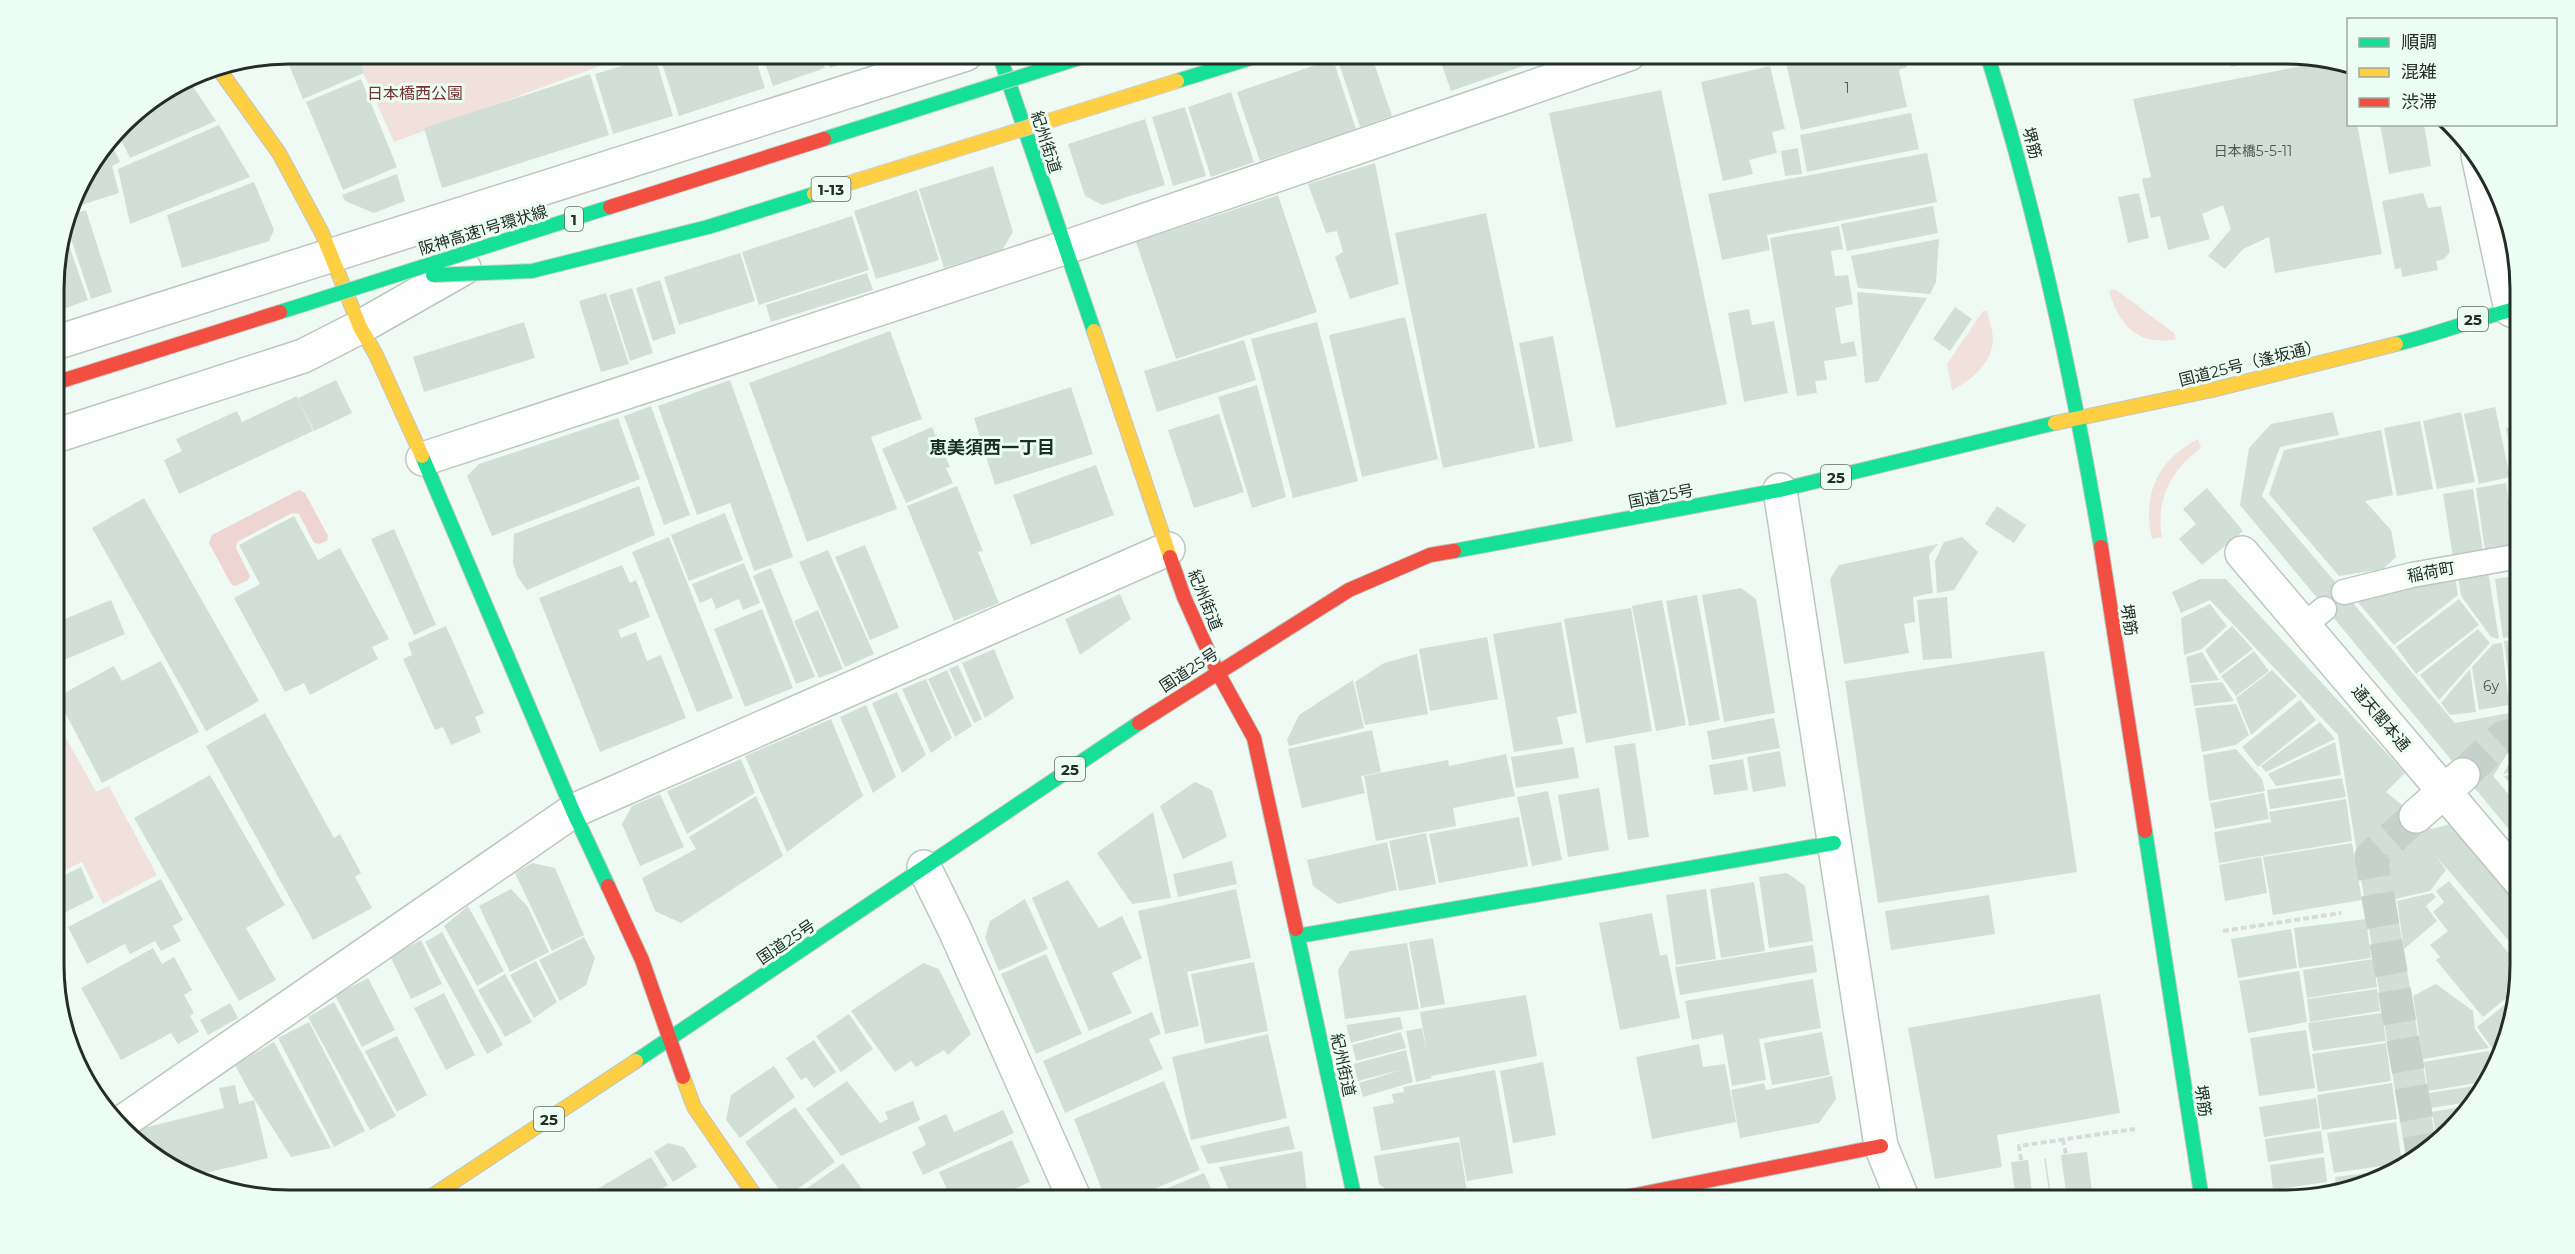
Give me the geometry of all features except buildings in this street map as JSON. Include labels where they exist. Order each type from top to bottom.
[{"type":"main road","name":"紀州街道","points":[[1002,64],[1184,597],[1217,671],[1254,738],[1353,1190]]},
{"type":"main road","name":"阪神高速1号環状線","points":[[64,380],[1061,64]]},
{"type":"main road","name":"1-13","points":[[389,276],[532,271],[708,227],[1232,64]]},
{"type":"main road","name":"堺筋","points":[[1990,64],[2006,110],[2048,269],[2078,418],[2108,587],[2200,1190]]},
{"type":"main road","points":[[223,74],[279,153],[332,254],[360,327],[376,355],[423,459],[573,811],[642,960],[694,1107],[751,1190]]},
{"type":"main road","name":"国道25号（逢坂通）","points":[[2078,418],[2212,390],[2428,336],[2477,318],[2510,310]]},
{"type":"main road","name":"国道25号（逢坂通）","points":[[2428,336],[2475,335]]},
{"type":"main road","name":"国道25号","points":[[441,1190],[1217,671],[1349,590],[1431,555],[1780,490],[2078,418]]},
{"type":"main road","points":[[1298,936],[1834,843]]},
{"type":"main road","points":[[1661,1190],[1881,1146]]},
{"type":"street","points":[[64,340],[934,64]]},
{"type":"street","points":[[64,433],[303,356],[360,327],[555,216],[999,64]]},
{"type":"street","points":[[423,459],[1064,248],[1600,64]]},
{"type":"street","points":[[2487,191],[2510,291]]},
{"type":"street","points":[[1780,490],[1881,1146],[1899,1190]]},
{"type":"street","points":[[126,1120],[573,811],[1168,549]]},
{"type":"street","name":"通天閣本通","points":[[2242,553],[2314,618],[2454,783],[2510,866]]},
{"type":"street","points":[[2416,816],[2454,783]]},
{"type":"street","points":[[924,867],[955,930],[1071,1190]]},
{"type":"lane","name":"稲荷町","points":[[2344,592],[2412,575],[2510,558]]},
{"type":"path","points":[[2223,931],[2341,913]]},
{"type":"path","points":[[2021,1160],[2019,1146],[2135,1129]]},
{"type":"path","points":[[2063,1139],[2066,1155]]},
{"type":"green space","name":"日本橋西公園","points":[[359,64],[605,64],[394,142]]},
{"type":"green space","points":[[2115,289],[2174,333],[2176,339],[2150,340],[2132,330],[2124,323],[2113,303],[2109,291]]},
{"type":"green space","points":[[1983,311],[1987,311],[1993,340],[1989,356],[1985,364],[1973,376],[1952,390],[1947,364]]},
{"type":"green space","points":[[2198,439],[2201,448],[2182,466],[2168,487],[2161,510],[2162,537],[2152,539],[2149,508],[2156,480],[2172,457]]},
{"type":"green space","points":[[64,734],[96,792],[109,786],[157,875],[103,904],[82,862],[64,870]]},
{"type":"shaded area","points":[[299,490],[305,493],[328,536],[327,541],[314,543],[299,514],[292,513],[237,542],[236,548],[250,576],[248,580],[235,586],[231,584],[209,543],[212,535]]},
{"type":"tunnel","points":[[2463,775],[2503,737],[2510,735]]},
{"type":"tunnel","points":[[2416,816],[2371,857],[2421,1144]]},
{"type":"tram line","points":[[2045,1159],[2050,1190]]},
{"type":"traffic: fast","points":[[1002,64],[1094,331]]},
{"type":"traffic: fast","points":[[824,139],[1060,64]]},
{"type":"traffic: fast","points":[[1177,81],[1232,64]]},
{"type":"traffic: fast","points":[[1990,64],[2022,176],[2053,299],[2079,422],[2101,547]]},
{"type":"traffic: fast","points":[[433,275],[532,271],[708,227],[814,194]]},
{"type":"traffic: fast","points":[[280,312],[610,207]]},
{"type":"traffic: fast","points":[[2396,344],[2510,310]]},
{"type":"traffic: fast","points":[[1454,551],[1780,490],[2055,423]]},
{"type":"traffic: fast","points":[[422,456],[573,811],[608,886]]},
{"type":"traffic: fast","points":[[636,1061],[1139,723]]},
{"type":"traffic: fast","points":[[2145,831],[2200,1190]]},
{"type":"traffic: fast","points":[[1298,936],[1834,843]]},
{"type":"traffic: fast","points":[[1296,929],[1353,1190]]},
{"type":"traffic: slow","points":[[223,74],[279,153],[322,233],[360,327],[376,355],[422,456]]},
{"type":"traffic: slow","points":[[814,194],[1177,81]]},
{"type":"traffic: slow","points":[[1094,331],[1170,557]]},
{"type":"traffic: slow","points":[[2055,423],[2212,390],[2396,344]]},
{"type":"traffic: slow","points":[[441,1190],[636,1061]]},
{"type":"traffic: slow","points":[[683,1077],[694,1107],[751,1190]]},
{"type":"traffic: jam","points":[[610,207],[824,139]]},
{"type":"traffic: jam","points":[[64,380],[280,312]]},
{"type":"traffic: jam","points":[[2101,547],[2145,831]]},
{"type":"traffic: jam","points":[[1139,723],[1349,590],[1430,555],[1454,551]]},
{"type":"traffic: jam","points":[[1170,557],[1184,597],[1217,671],[1254,738],[1296,929]]},
{"type":"traffic: jam","points":[[608,886],[642,960],[683,1077]]},
{"type":"traffic: jam","points":[[1661,1190],[1881,1146]]},
{"type":"district","name":"恵美須西一丁目","points":[[992,448]]}]
